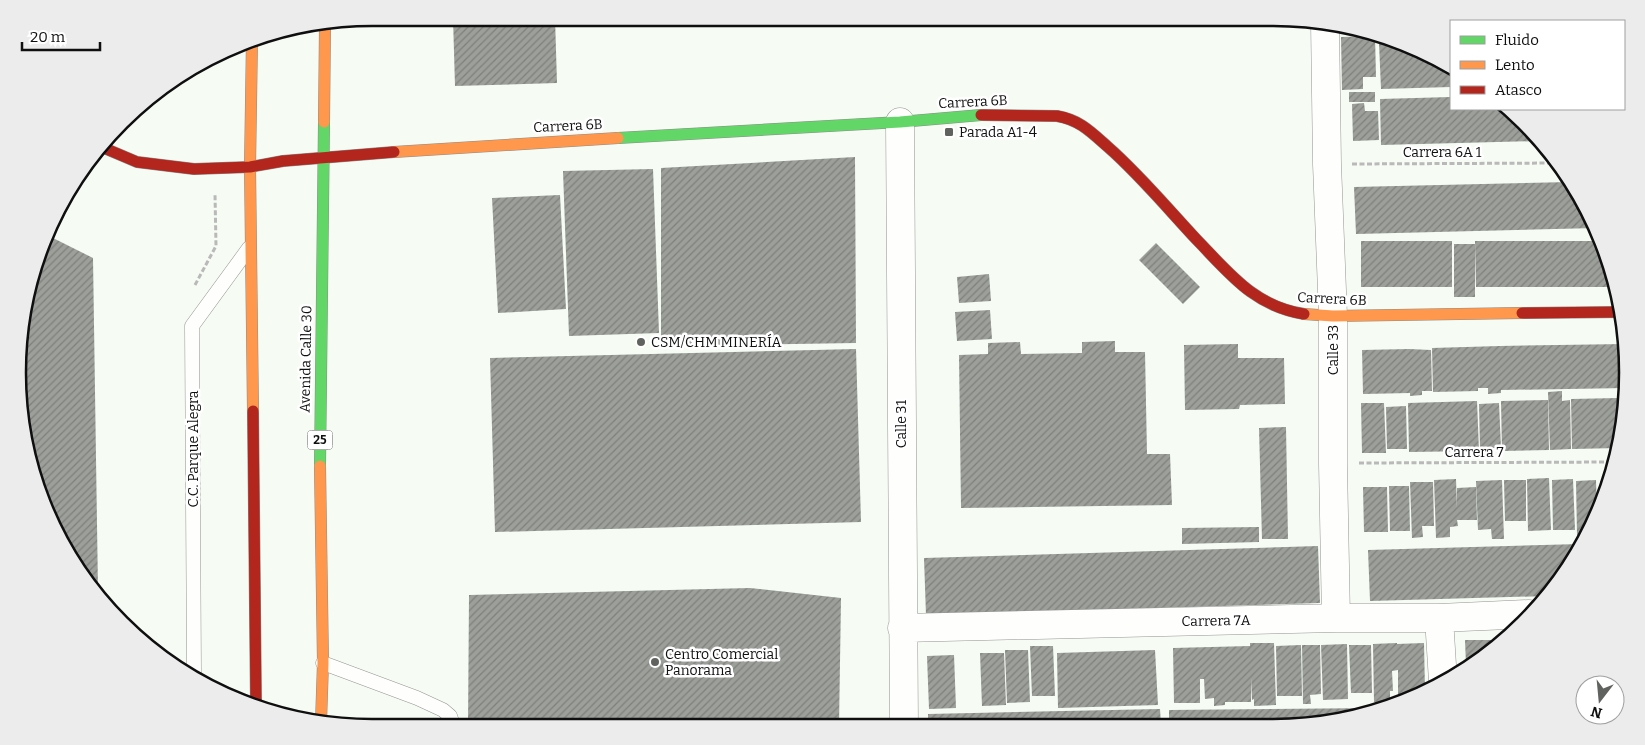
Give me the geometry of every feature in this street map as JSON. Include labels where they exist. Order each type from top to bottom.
[{"type":"main road","name":"Avenida Calle 30","points":[[321,715],[320,512],[325,29]]},
{"type":"main road","points":[[252,48],[250,167],[256,698]]},
{"type":"main road","name":"Carrera 6B","points":[[108,150],[137,162],[194,169],[250,167],[283,161],[462,147],[900,122],[983,115],[1057,116],[1080,123],[1118,156],[1240,285],[1258,300],[1283,310],[1310,315],[1333,316],[1613,312]]},
{"type":"street","name":"Calle 33","points":[[1325,30],[1327,164],[1333,316],[1336,618]]},
{"type":"street","name":"Calle 31","points":[[900,122],[904,719]]},
{"type":"street","name":"Carrera 7A","points":[[902,628],[1336,618],[1438,618],[1520,614]]},
{"type":"street","points":[[1438,618],[1442,674]]},
{"type":"lane","name":"C.C. Parque Alegra","points":[[194,669],[192,326],[252,243]]},
{"type":"lane","points":[[322,663],[417,698],[443,710],[451,719]]},
{"type":"path","name":"Carrera 6A 1","points":[[1327,164],[1548,163]]},
{"type":"path","name":"Carrera 7","points":[[1333,464],[1607,462]]},
{"type":"building","points":[[453,26],[555,26],[557,83],[455,86]]},
{"type":"building","points":[[1341,37],[1356,37],[1375,42],[1376,77],[1363,77],[1363,89],[1342,90]]},
{"type":"building","points":[[1379,43],[1426,62],[1450,76],[1450,87],[1381,89]]},
{"type":"building","points":[[1349,92],[1375,92],[1375,102],[1349,102]]},
{"type":"building","points":[[1450,97],[1450,110],[1498,110],[1530,141],[1381,145],[1380,99]]},
{"type":"building","points":[[1364,103],[1365,111],[1378,111],[1379,140],[1353,141],[1352,104]]},
{"type":"building","points":[[855,157],[856,343],[661,346],[661,168]]},
{"type":"building","points":[[653,169],[659,333],[569,336],[563,171]]},
{"type":"building","points":[[1561,182],[1587,228],[1356,234],[1354,187]]},
{"type":"building","points":[[560,195],[566,309],[498,313],[492,198]]},
{"type":"building","points":[[54,238],[93,258],[98,583],[62,526],[45,484],[38,462],[29,418],[26,372],[29,327],[33,305],[38,283]]},
{"type":"building","points":[[1361,241],[1452,241],[1452,287],[1361,287]]},
{"type":"building","points":[[1475,241],[1592,241],[1608,287],[1476,287]]},
{"type":"building","points":[[1156,243],[1200,287],[1183,304],[1139,260]]},
{"type":"building","points":[[1454,244],[1475,244],[1475,297],[1454,297]]},
{"type":"building","points":[[989,274],[991,301],[959,303],[957,277]]},
{"type":"building","points":[[990,310],[992,339],[957,341],[955,312]]},
{"type":"building","points":[[1115,341],[1115,352],[1145,352],[1147,454],[1170,454],[1172,505],[961,508],[959,355],[988,354],[988,343],[1020,342],[1021,354],[1082,353],[1082,342]]},
{"type":"building","points":[[1238,344],[1238,358],[1284,358],[1285,404],[1240,405],[1239,409],[1185,410],[1184,345]]},
{"type":"building","points":[[1617,344],[1618,388],[1501,390],[1501,393],[1488,394],[1488,388],[1478,388],[1478,391],[1433,392],[1432,348]]},
{"type":"building","points":[[856,349],[861,522],[495,532],[490,358]]},
{"type":"building","points":[[1362,350],[1431,350],[1432,391],[1422,391],[1422,395],[1410,396],[1410,393],[1363,394]]},
{"type":"building","points":[[1562,391],[1562,401],[1570,400],[1571,449],[1550,450],[1548,392]]},
{"type":"building","points":[[1618,398],[1610,448],[1572,449],[1571,399]]},
{"type":"building","points":[[1548,400],[1549,450],[1502,451],[1501,401]]},
{"type":"building","points":[[1477,401],[1479,451],[1409,452],[1408,403]]},
{"type":"building","points":[[1361,403],[1384,403],[1386,453],[1362,453]]},
{"type":"building","points":[[1499,403],[1501,448],[1480,448],[1479,404]]},
{"type":"building","points":[[1406,406],[1407,449],[1387,449],[1386,407]]},
{"type":"building","points":[[1286,427],[1288,539],[1262,539],[1259,428]]},
{"type":"building","points":[[1549,478],[1551,530],[1528,531],[1527,479]]},
{"type":"building","points":[[1456,479],[1457,508],[1457,488],[1476,487],[1477,520],[1457,520],[1458,526],[1450,527],[1450,537],[1436,538],[1434,480]]},
{"type":"building","points":[[1573,479],[1575,530],[1553,530],[1552,480]]},
{"type":"building","points":[[1502,480],[1504,539],[1492,539],[1491,529],[1478,530],[1476,481]]},
{"type":"building","points":[[1504,480],[1526,480],[1526,521],[1505,521]]},
{"type":"building","points":[[1596,480],[1596,493],[1583,526],[1577,535],[1576,481]]},
{"type":"building","points":[[1410,482],[1433,482],[1434,526],[1422,526],[1423,537],[1412,538]]},
{"type":"building","points":[[1389,486],[1409,486],[1410,531],[1390,531]]},
{"type":"building","points":[[1363,487],[1387,487],[1388,532],[1364,532]]},
{"type":"building","points":[[1259,527],[1259,542],[1182,544],[1182,528]]},
{"type":"building","points":[[1573,544],[1537,596],[1370,601],[1368,550]]},
{"type":"building","points":[[1318,546],[1320,603],[926,615],[924,558]]},
{"type":"building","name":"Centro Comercial Panorama","points":[[750,588],[841,598],[839,719],[468,719],[469,595]]},
{"type":"building","points":[[1465,640],[1492,640],[1483,647],[1466,659]]},
{"type":"building","points":[[1250,643],[1274,643],[1276,705],[1254,706],[1251,678],[1251,702],[1225,702],[1225,705],[1214,706],[1214,698],[1205,699],[1204,679],[1200,679],[1200,703],[1174,703],[1173,648],[1250,646]]},
{"type":"building","points":[[1424,643],[1425,683],[1398,695],[1398,670],[1392,671],[1393,691],[1390,691],[1390,698],[1374,702],[1373,644]]},
{"type":"building","points":[[1347,644],[1348,699],[1323,700],[1321,645]]},
{"type":"building","points":[[1301,645],[1302,696],[1277,696],[1276,646]]},
{"type":"building","points":[[1302,645],[1320,645],[1321,694],[1310,695],[1311,704],[1303,704]]},
{"type":"building","points":[[1349,645],[1371,645],[1372,693],[1351,693]]},
{"type":"building","points":[[1030,646],[1053,646],[1055,696],[1032,696]]},
{"type":"building","points":[[1005,650],[1028,650],[1030,702],[1007,703]]},
{"type":"building","points":[[1155,650],[1158,705],[1058,708],[1057,653]]},
{"type":"building","points":[[980,653],[1004,653],[1006,705],[982,706]]},
{"type":"building","points":[[954,655],[956,708],[929,709],[927,656]]},
{"type":"building","points":[[1357,708],[1318,716],[1272,719],[1169,719],[1169,710]]},
{"type":"building","points":[[1160,709],[1161,719],[928,719],[928,714]]},
{"type":"traffic: fast","points":[[618,138],[900,122],[981,115]]},
{"type":"traffic: fast","points":[[320,466],[324,122]]},
{"type":"traffic: slow","points":[[324,122],[325,29]]},
{"type":"traffic: slow","points":[[252,48],[250,167],[253,411]]},
{"type":"traffic: slow","points":[[394,152],[618,138]]},
{"type":"traffic: slow","points":[[1304,314],[1333,316],[1522,313]]},
{"type":"traffic: slow","points":[[320,466],[323,663],[321,715]]},
{"type":"traffic: jam","points":[[981,115],[1057,116],[1072,120],[1085,127],[1154,192],[1197,240],[1244,287],[1271,304],[1304,314]]},
{"type":"traffic: jam","points":[[108,150],[137,162],[194,169],[250,167],[283,161],[394,152]]},
{"type":"traffic: jam","points":[[1522,313],[1613,312]]},
{"type":"traffic: jam","points":[[253,411],[256,698]]},
{"type":"place","name":"Parada A1-4","points":[[949,132]]},
{"type":"place","name":"CSM/CHM MINERÍA","points":[[641,342]]},
{"type":"place","name":"Centro Comercial Panorama","points":[[655,662]]}]
